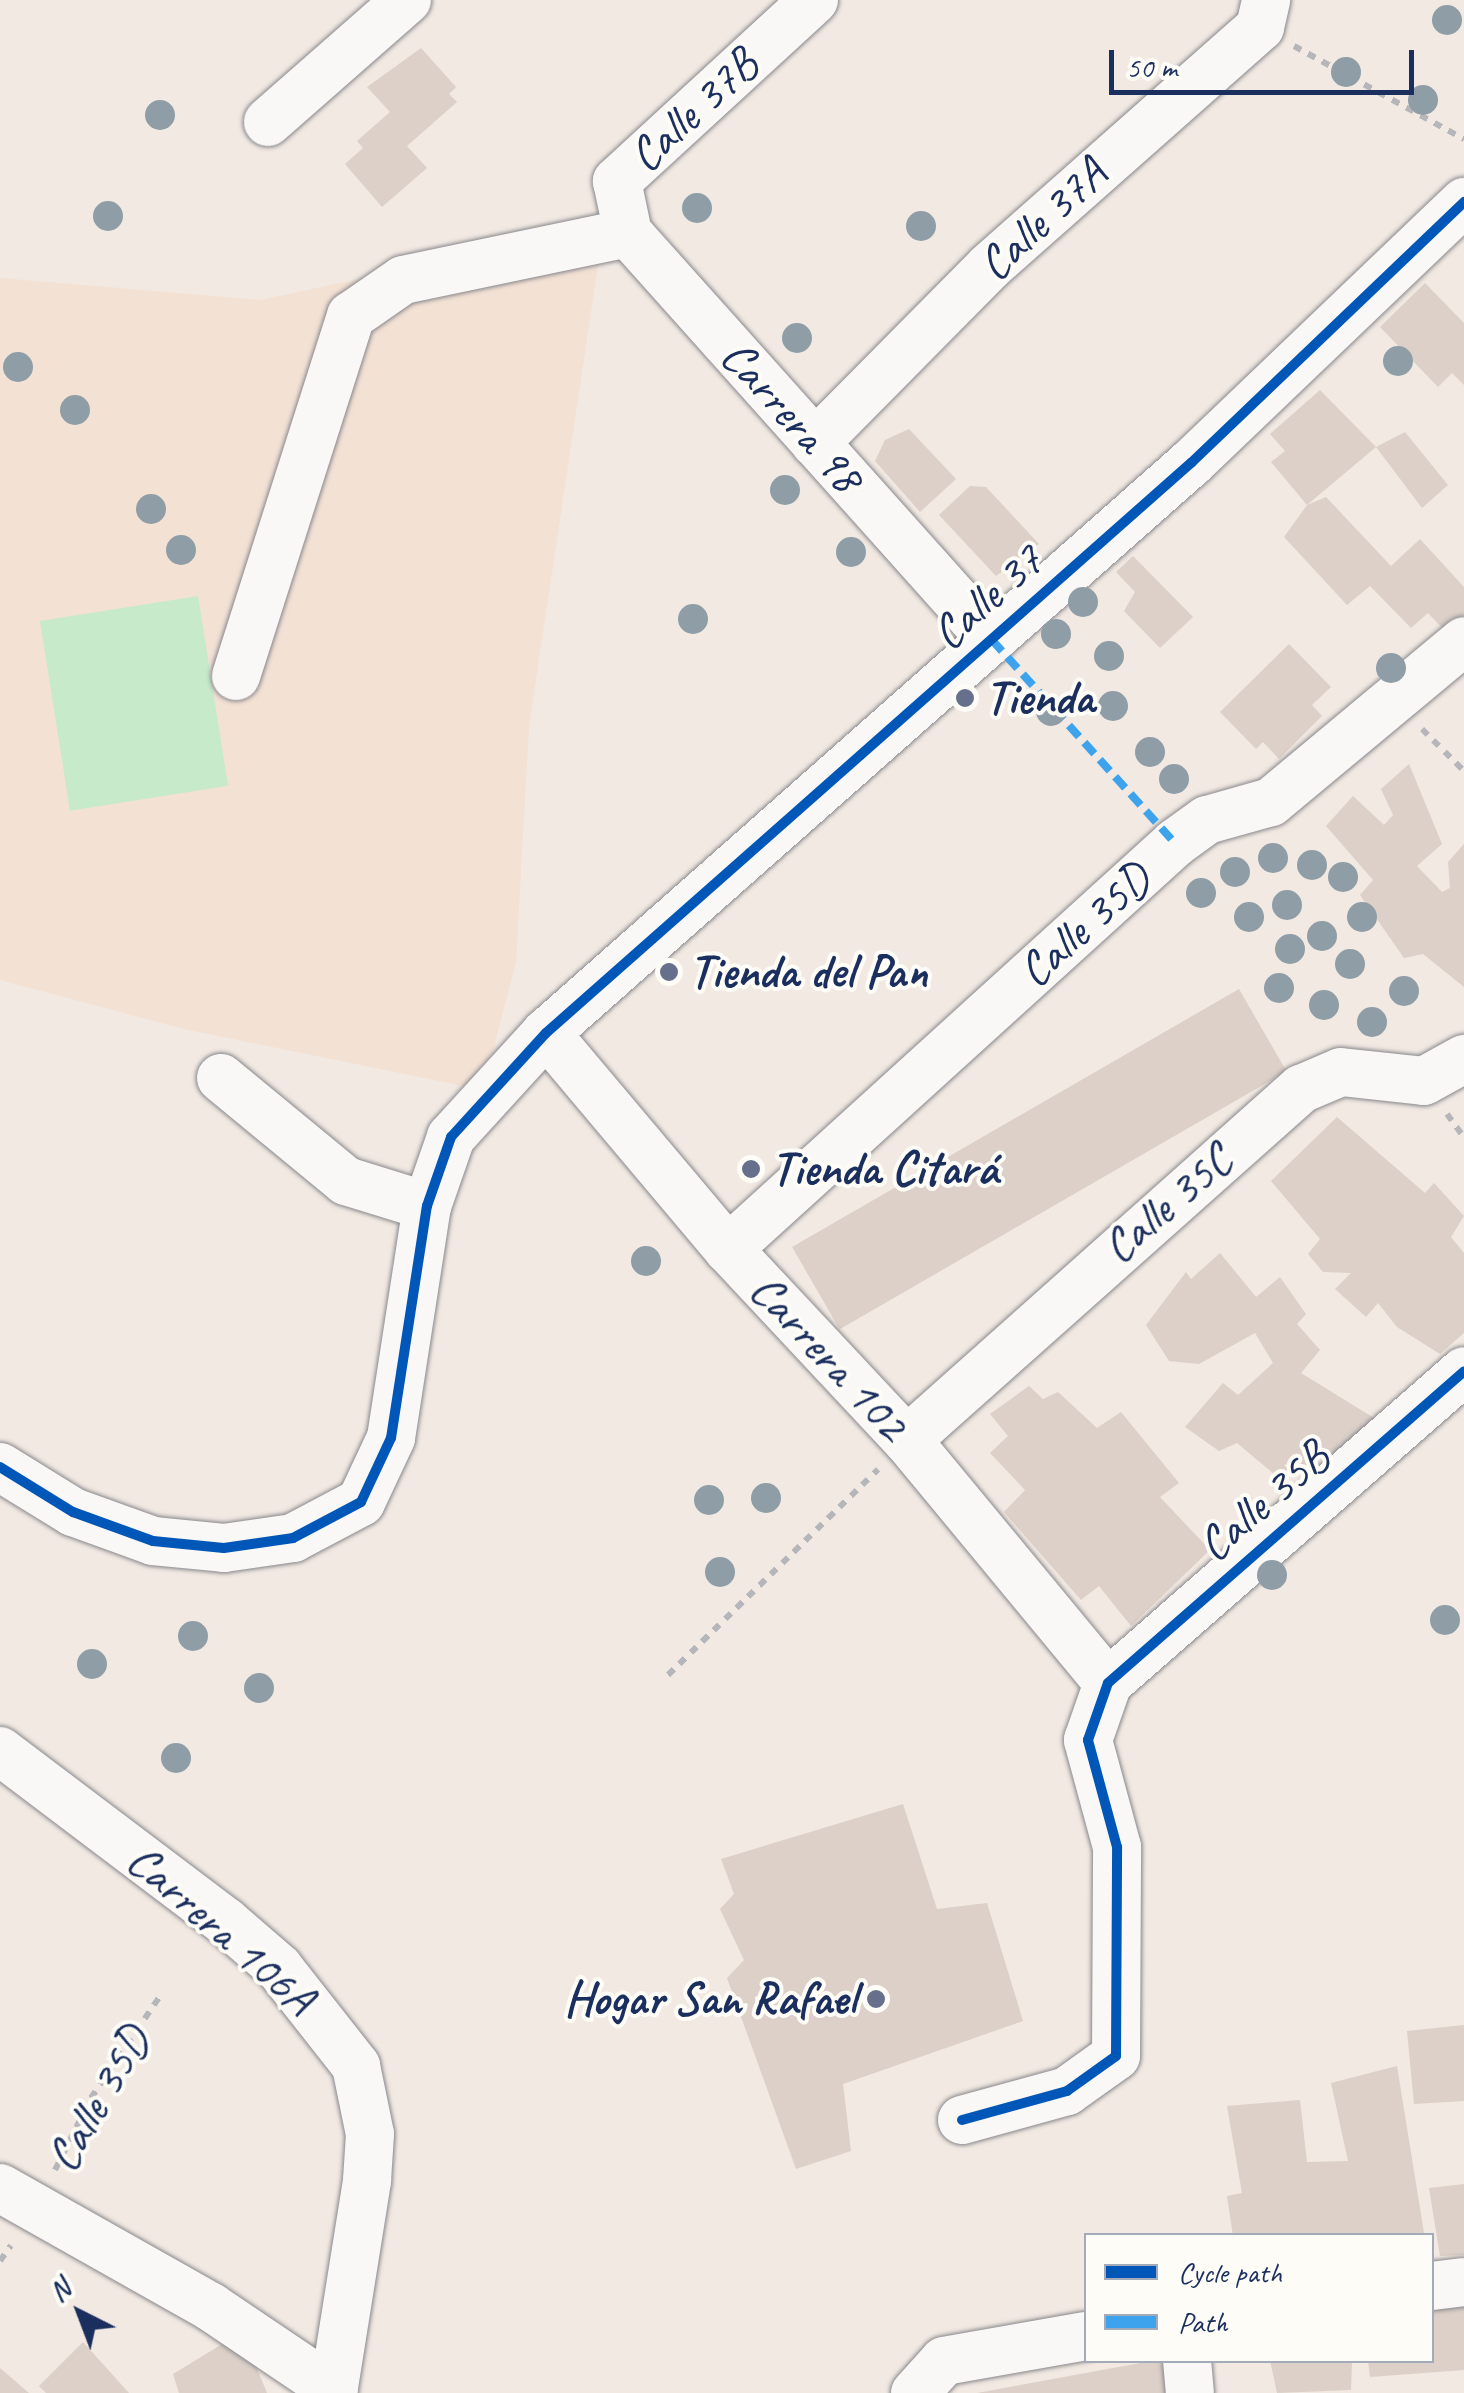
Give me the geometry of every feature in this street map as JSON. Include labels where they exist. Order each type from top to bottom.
[{"type":"street","points":[[268,122],[407,0]]},
{"type":"street","name":"Calle 37B","points":[[617,181],[814,0]]},
{"type":"street","name":"Calle 37A","points":[[815,442],[989,267],[1263,14]]},
{"type":"street","name":"Carrera 98","points":[[617,181],[628,233],[992,640]]},
{"type":"street","name":"Calle 37","points":[[0,1467],[72,1512],[170,1543],[224,1548],[294,1538],[361,1502],[391,1438],[427,1206],[451,1137],[546,1033],[992,640],[1464,202]]},
{"type":"street","points":[[236,676],[351,316],[403,280],[628,233]]},
{"type":"street","name":"Calle 35D","points":[[728,1248],[1175,843],[1208,820],[1271,802],[1464,641]]},
{"type":"street","name":"Carrera 102","points":[[546,1033],[894,1453],[1108,1683]]},
{"type":"street","name":"Calle 35C","points":[[894,1453],[1301,1089],[1341,1072],[1424,1081],[1464,1059]]},
{"type":"street","points":[[221,1078],[346,1181],[427,1206]]},
{"type":"street","name":"Calle 35B","points":[[1108,1683],[1464,1371]]},
{"type":"street","points":[[962,2120],[1067,2091],[1096,2078],[1116,2056],[1118,1847],[1088,1740],[1108,1683]]},
{"type":"street","name":"Carrera 106A","points":[[0,1750],[252,1944],[322,2016],[356,2066],[370,2134],[367,2181],[333,2392]]},
{"type":"street","points":[[19,2196],[333,2392]]},
{"type":"street","points":[[1434,2286],[1464,2282]]},
{"type":"street","points":[[915,2393],[944,2360],[1084,2336]]},
{"type":"street","points":[[1187,2363],[1190,2393]]},
{"type":"path","points":[[1263,14],[1464,139]]},
{"type":"path","points":[[1392,700],[1464,771]]},
{"type":"path","points":[[668,1675],[894,1453]]},
{"type":"shaded area","points":[[601,246],[529,727],[516,962],[483,1090],[184,1029],[0,980],[0,278],[261,300],[456,258]]},
{"type":"green space","points":[[198,596],[228,786],[70,811],[40,621]]},
{"type":"building","points":[[421,48],[456,87],[449,94],[457,102],[407,146],[427,168],[382,207],[345,164],[363,148],[357,141],[390,112],[367,87]]},
{"type":"building","points":[[1425,283],[1464,323],[1464,385],[1452,373],[1438,387],[1380,327]]},
{"type":"building","points":[[1320,390],[1376,447],[1307,505],[1271,462],[1285,451],[1270,434]]},
{"type":"building","points":[[909,429],[956,479],[920,512],[875,461],[885,440]]},
{"type":"building","points":[[1405,432],[1448,485],[1422,508],[1376,447]]},
{"type":"building","points":[[970,486],[986,487],[1039,544],[996,576],[939,515]]},
{"type":"building","points":[[1326,497],[1391,566],[1420,539],[1464,587],[1464,615],[1446,632],[1428,613],[1411,628],[1370,586],[1347,605],[1284,537],[1307,505]]},
{"type":"building","points":[[1133,556],[1193,617],[1160,648],[1124,611],[1135,592],[1116,572]]},
{"type":"building","points":[[1289,644],[1331,687],[1312,705],[1322,716],[1279,759],[1263,742],[1256,749],[1220,712]]},
{"type":"building","points":[[1409,764],[1442,844],[1417,866],[1442,892],[1450,888],[1448,862],[1464,844],[1464,987],[1423,954],[1404,958],[1360,895],[1373,880],[1326,826],[1353,796],[1384,825],[1393,815],[1381,789]]},
{"type":"building","points":[[1239,989],[1286,1071],[840,1329],[792,1247]]},
{"type":"building","points":[[1337,1117],[1425,1193],[1434,1183],[1464,1216],[1451,1237],[1464,1253],[1464,1333],[1440,1354],[1397,1327],[1378,1303],[1366,1317],[1335,1289],[1351,1273],[1323,1272],[1308,1254],[1320,1239],[1271,1181]]},
{"type":"building","points":[[1220,1253],[1256,1297],[1280,1277],[1306,1314],[1297,1324],[1320,1350],[1301,1373],[1374,1418],[1337,1451],[1280,1479],[1237,1443],[1219,1451],[1185,1427],[1223,1383],[1238,1395],[1273,1363],[1255,1333],[1199,1364],[1169,1361],[1146,1325],[1186,1272],[1191,1279]]},
{"type":"building","points":[[1029,1386],[1043,1399],[1058,1392],[1097,1428],[1121,1412],[1179,1483],[1160,1497],[1210,1550],[1131,1626],[1099,1586],[1081,1600],[1004,1512],[1025,1490],[990,1453],[1008,1436],[990,1414]]},
{"type":"building","name":"Hogar San Rafael","points":[[903,1804],[937,1909],[987,1903],[1023,2021],[843,2084],[851,2151],[796,2169],[727,1978],[744,1960],[720,1909],[734,1894],[721,1859]]},
{"type":"building","points":[[1464,2025],[1464,2101],[1414,2104],[1407,2031]]},
{"type":"building","points":[[1397,2066],[1424,2233],[1233,2233],[1227,2196],[1242,2193],[1227,2106],[1300,2100],[1307,2162],[1348,2161],[1331,2083]]},
{"type":"building","points":[[1464,2184],[1464,2255],[1440,2256],[1429,2188]]},
{"type":"building","points":[[1464,2294],[1464,2370],[1370,2377],[1368,2363],[1434,2363],[1434,2300]]},
{"type":"building","points":[[242,2332],[267,2393],[179,2393],[173,2374]]},
{"type":"building","points":[[83,2342],[129,2393],[46,2393],[39,2386]]},
{"type":"building","points":[[1141,2363],[1181,2363],[1186,2393],[977,2393]]},
{"type":"building","points":[[1271,2363],[1352,2363],[1351,2390],[1277,2393]]},
{"type":"building","points":[[0,2368],[29,2393],[0,2393]]},
{"type":"marked path","points":[[992,640],[1175,843]]},
{"type":"cycle path","points":[[0,1467],[73,1512],[153,1541],[224,1548],[293,1538],[361,1502],[391,1438],[427,1206],[451,1137],[546,1033],[1191,463],[1464,202]]},
{"type":"cycle path","points":[[962,2120],[1067,2091],[1116,2056],[1117,1847],[1088,1740],[1108,1683],[1464,1371]]},
{"type":"place","name":"Tienda","points":[[965,698]]},
{"type":"place","name":"Tienda del Pan","points":[[669,972]]},
{"type":"place","name":"Tienda Citará","points":[[751,1169]]},
{"type":"place","name":"Hogar San Rafael","points":[[876,1999]]}]
